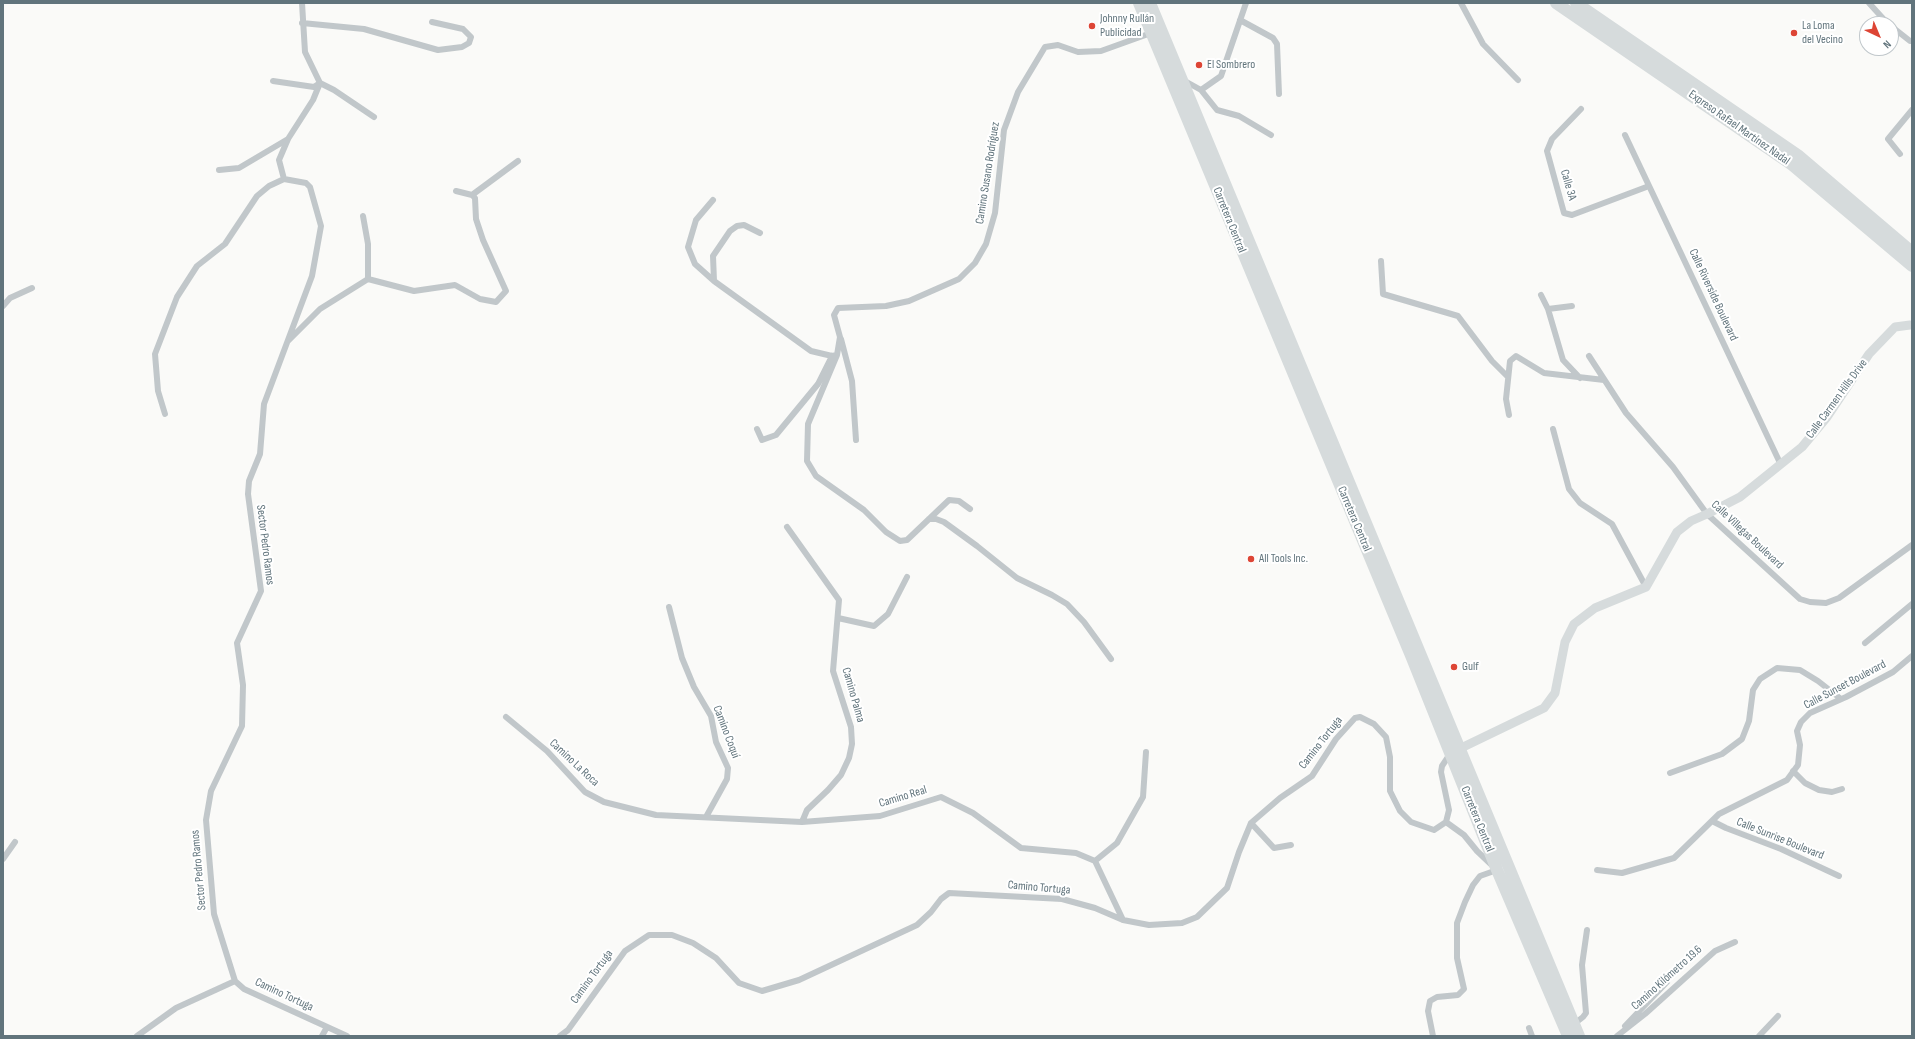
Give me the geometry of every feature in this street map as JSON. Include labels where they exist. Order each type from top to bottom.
[{"type":"highway","name":"Carretera Central","points":[[1138,3],[1412,658],[1455,752],[1579,1036]]},
{"type":"highway","name":"Carretera Central","points":[[1150,3],[1180,78],[1404,611],[1497,870],[1568,1036]]},
{"type":"highway","name":"Expreso Rafael Martínez Nadal","points":[[1556,3],[1790,164],[1912,266]]},
{"type":"highway","name":"Expreso Rafael Martínez Nadal","points":[[1576,3],[1799,156],[1912,252]]},
{"type":"street","points":[[302,3],[302,23],[305,52],[320,84],[334,90],[374,117]]},
{"type":"street","points":[[1201,90],[1221,76],[1246,3]]},
{"type":"street","points":[[1461,3],[1483,44],[1518,80]]},
{"type":"street","points":[[1869,3],[1881,16]]},
{"type":"street","points":[[1240,20],[1274,38],[1277,44],[1279,94]]},
{"type":"street","points":[[302,23],[364,29],[438,50],[462,47],[469,43],[471,37],[463,29],[432,22]]},
{"type":"street","points":[[1899,32],[1912,41]]},
{"type":"street","name":"Camino Susano Rodríguez","points":[[929,519],[907,540],[900,541],[886,532],[864,510],[816,476],[807,461],[808,424],[835,356],[840,336],[834,315],[838,308],[886,306],[909,301],[959,279],[976,263],[986,244],[995,213],[1004,130],[1018,92],[1046,47],[1058,45],[1078,52],[1101,51],[1151,33]]},
{"type":"street","points":[[1180,78],[1201,90],[1217,110],[1240,116],[1271,135]]},
{"type":"street","points":[[274,81],[314,87],[320,84]]},
{"type":"street","points":[[165,414],[158,391],[155,354],[177,297],[196,266],[224,244],[257,196],[269,186],[284,179],[279,160],[288,139],[313,100],[320,84]]},
{"type":"street","name":"Calle 3A","points":[[1580,109],[1552,138],[1547,151],[1564,213],[1572,215],[1649,186]]},
{"type":"street","points":[[1900,154],[1888,139],[1912,110]]},
{"type":"street","name":"Calle Riverside Boulevard","points":[[1624,135],[1781,465]]},
{"type":"street","points":[[219,170],[239,168],[288,139]]},
{"type":"street","points":[[472,195],[518,160]]},
{"type":"street","name":"Sector Pedro Ramos","points":[[235,981],[214,914],[206,820],[211,791],[242,726],[242,685],[237,643],[261,591],[248,494],[249,481],[260,454],[264,404],[312,276],[321,226],[310,187],[306,183],[284,179]]},
{"type":"street","points":[[286,342],[320,309],[368,279],[414,291],[455,286],[480,299],[496,302],[506,290],[482,240],[476,219],[475,198],[472,195],[456,191]]},
{"type":"street","points":[[712,200],[696,220],[688,247],[695,264],[714,281],[811,351],[835,356],[818,384],[776,435],[762,440],[757,429]]},
{"type":"street","points":[[363,216],[368,244],[368,279]]},
{"type":"street","points":[[714,281],[713,256],[730,230],[737,226],[744,225],[760,233]]},
{"type":"street","points":[[1381,260],[1383,294],[1458,316],[1492,361],[1508,377]]},
{"type":"street","points":[[3,306],[10,298],[32,288]]},
{"type":"street","points":[[1541,295],[1548,309],[1563,360],[1580,378]]},
{"type":"street","points":[[1548,309],[1572,306]]},
{"type":"street","name":"Calle Carmen Hills Drive","points":[[1646,587],[1677,532],[1691,521],[1740,497],[1802,447],[1827,417],[1869,354],[1895,326],[1910,325]]},
{"type":"street","points":[[840,336],[852,381],[856,440]]},
{"type":"street","points":[[1509,415],[1506,399],[1508,377],[1510,361],[1516,356],[1544,373],[1604,380]]},
{"type":"street","name":"Calle Villegas Boulevard","points":[[1590,356],[1626,413],[1673,467],[1707,514],[1800,599],[1810,602],[1826,603],[1840,598],[1912,545]]},
{"type":"street","points":[[1433,1036],[1428,1011],[1430,1001],[1437,997],[1458,995],[1464,989],[1456,958],[1457,923],[1465,902],[1473,885],[1480,876],[1497,870],[1459,831],[1446,822],[1449,810],[1441,772],[1442,766],[1455,752],[1544,708],[1555,693],[1565,642],[1574,624],[1595,608],[1646,587],[1612,524],[1580,503],[1569,489],[1553,429]]},
{"type":"street","points":[[929,519],[949,500],[959,501],[970,509]]},
{"type":"street","points":[[929,519],[936,519],[944,522],[1017,578],[1067,604],[1084,622],[1111,659]]},
{"type":"street","name":"Camino Palma","points":[[787,527],[839,600],[838,618],[835,632],[833,671],[851,727],[852,744],[849,758],[841,775],[807,810],[802,822]]},
{"type":"street","points":[[838,618],[874,626],[888,614],[907,577]]},
{"type":"street","points":[[1865,643],[1912,604]]},
{"type":"street","name":"Camino Coquí","points":[[669,607],[682,658],[694,687],[711,716],[716,742],[728,768],[727,779],[706,817]]},
{"type":"street","name":"Calle Sunset Boulevard","points":[[1793,772],[1798,765],[1800,745],[1797,731],[1801,722],[1810,713],[1893,672],[1912,656]]},
{"type":"street","points":[[1670,774],[1722,754],[1742,739],[1748,721],[1752,690],[1760,679],[1777,668],[1800,670],[1818,681],[1841,699]]},
{"type":"street","name":"Camino La Roca","points":[[506,717],[547,751],[585,792],[604,802],[656,815],[706,817]]},
{"type":"street","name":"Camino Tortuga","points":[[560,1036],[568,1030],[625,951],[649,935],[672,935],[693,943],[716,958],[739,983],[762,990],[799,980],[918,925],[941,899],[949,893],[1062,899],[1096,908],[1122,920],[1152,926],[1182,923],[1197,917],[1227,888],[1239,852],[1251,823],[1280,798],[1312,776],[1336,739],[1355,718],[1360,717],[1374,724],[1386,737],[1390,757],[1390,791],[1400,811],[1411,822],[1434,830],[1446,822]]},
{"type":"street","points":[[1122,920],[1095,860],[1117,843],[1143,796],[1146,752]]},
{"type":"street","points":[[1597,870],[1622,873],[1674,858],[1719,814],[1787,780],[1793,772],[1805,783],[1818,790],[1832,792],[1842,789]]},
{"type":"street","name":"Camino Real","points":[[706,817],[802,822],[880,816],[940,797],[973,813],[1020,848],[1076,852],[1095,860]]},
{"type":"street","name":"Calle Sunrise Boulevard","points":[[1712,821],[1726,828],[1781,849],[1839,876]]},
{"type":"street","points":[[1251,823],[1274,848],[1291,845]]},
{"type":"street","points":[[3,859],[16,842]]},
{"type":"street","points":[[1574,1024],[1583,1018],[1586,1013],[1582,965],[1587,930]]},
{"type":"street","name":"Camino Kilómetro 19.6","points":[[1616,1036],[1645,1014],[1715,950],[1735,942]]},
{"type":"street","points":[[137,1036],[176,1008],[235,981]]},
{"type":"street","name":"Camino Tortuga","points":[[235,981],[244,989],[347,1036]]},
{"type":"street","points":[[1616,1036],[1668,982]]},
{"type":"street","points":[[1759,1036],[1778,1016]]},
{"type":"street","points":[[322,1036],[328,1027]]},
{"type":"street","points":[[1529,1028],[1532,1036]]},
{"type":"place","name":"Johnny Rullán Publicidad","points":[[1092,26]]},
{"type":"place","name":"La Loma del Vecino","points":[[1794,33]]},
{"type":"place","name":"El Sombrero","points":[[1199,65]]},
{"type":"place","name":"All Tools Inc.","points":[[1251,559]]},
{"type":"place","name":"Gulf","points":[[1454,667]]}]
